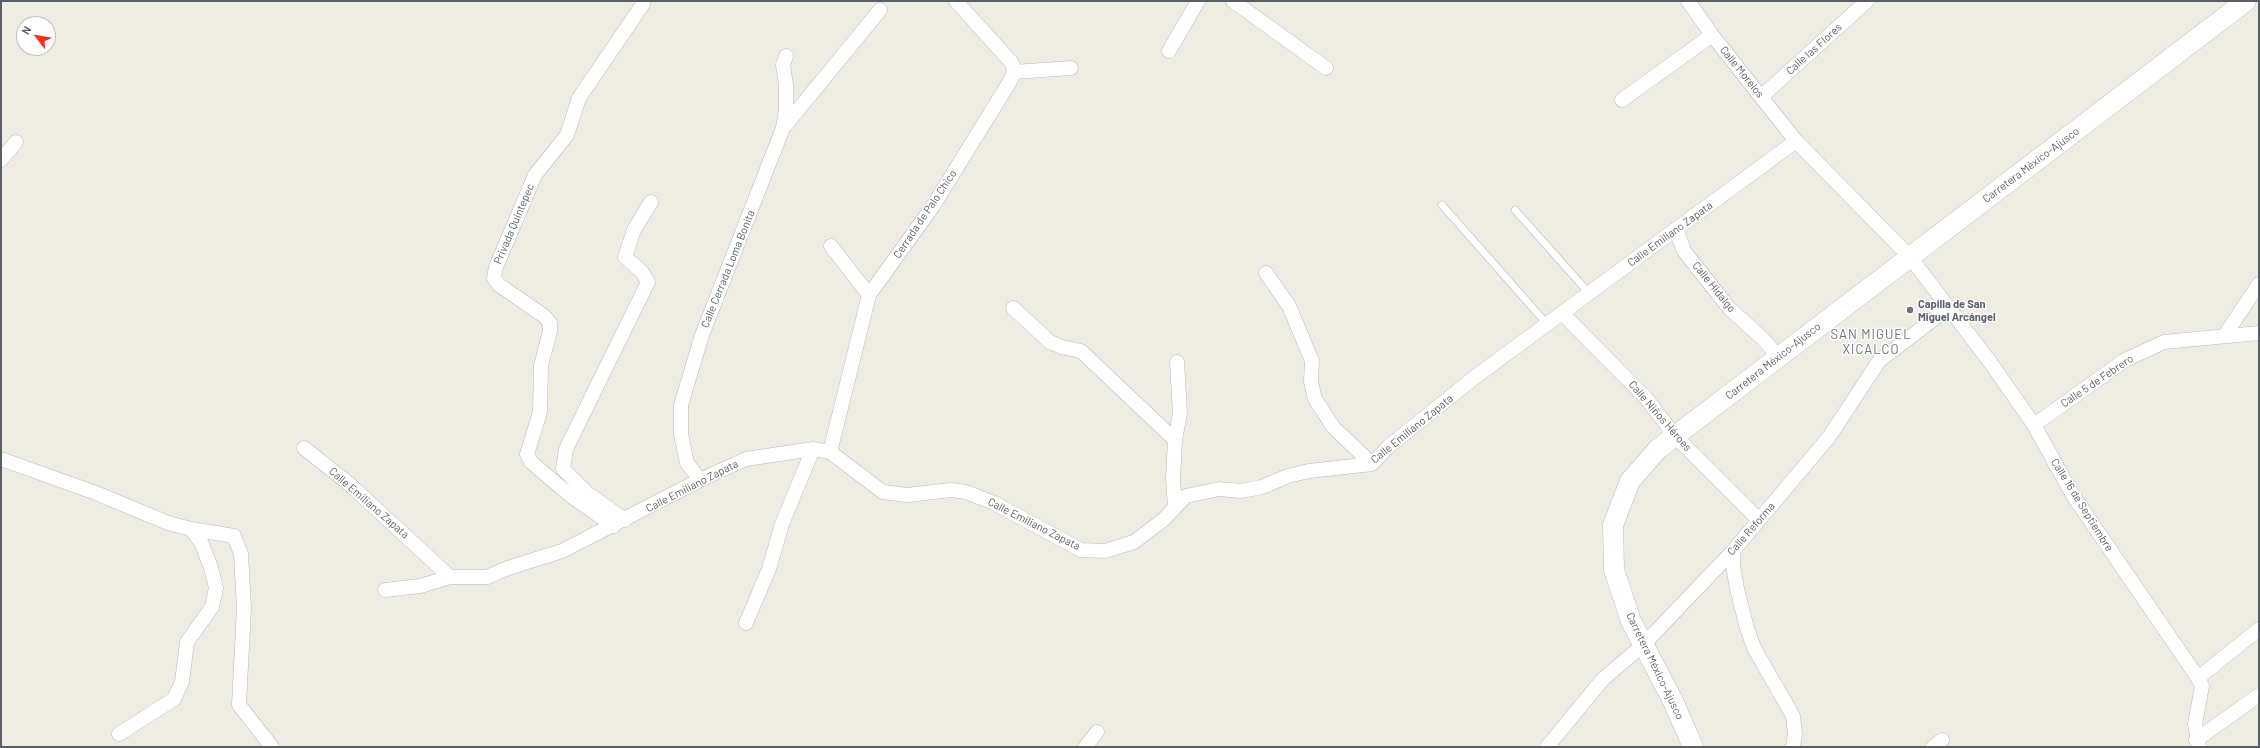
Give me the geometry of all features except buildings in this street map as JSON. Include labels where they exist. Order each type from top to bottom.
[{"type":"main road","name":"Carretera México-Ajusco","points":[[1693,747],[1673,701],[1631,621],[1614,570],[1613,525],[1630,481],[1658,449],[1778,356],[2246,1]]},
{"type":"street","points":[[956,1],[1012,63],[1014,72],[1071,68]]},
{"type":"street","points":[[1170,51],[1198,1]]},
{"type":"street","points":[[1233,1],[1326,68]]},
{"type":"street","name":"Calle Morelos","points":[[1688,1],[1712,35],[1762,96],[1796,141],[1910,257]]},
{"type":"street","name":"Calle las Flores","points":[[1762,96],[1867,1]]},
{"type":"street","name":"Privada Quintepec","points":[[620,523],[571,496],[531,462],[527,454],[540,412],[541,366],[550,331],[550,323],[544,316],[499,285],[494,278],[496,267],[535,175],[568,135],[579,98],[643,4]]},
{"type":"street","points":[[783,128],[880,10]]},
{"type":"street","points":[[1622,100],[1712,35]]},
{"type":"street","name":"Calle Cerrada Loma Bonita","points":[[700,480],[688,463],[681,434],[681,405],[702,335],[783,128],[786,110],[786,85],[783,65],[786,56]]},
{"type":"street","name":"Cerrada de Palo Chico","points":[[830,452],[869,295],[933,206],[1010,83],[1014,72]]},
{"type":"street","name":"Calle Emiliano Zapata","points":[[304,448],[348,482],[450,577],[487,578],[508,568],[562,551],[620,523],[700,480],[746,459],[813,449],[830,452],[883,492],[908,495],[951,490],[966,492],[994,503],[1081,550],[1105,551],[1134,542],[1163,520],[1186,496],[1219,489],[1241,491],[1262,487],[1288,476],[1309,471],[1372,464],[1388,447],[1475,377],[1796,141]]},
{"type":"street","points":[[1,160],[16,142]]},
{"type":"street","points":[[620,523],[563,469],[566,449],[648,282],[642,272],[624,256],[634,230],[651,202]]},
{"type":"street","name":"Calle Hidalgo","points":[[1676,229],[1684,251],[1729,308],[1762,338],[1778,356]]},
{"type":"street","points":[[831,246],[869,295]]},
{"type":"street","name":"Calle 16 de Septiembre","points":[[1910,257],[1990,362],[2034,425],[2074,497],[2198,678],[2202,686],[2202,692],[2195,724],[2197,744]]},
{"type":"street","points":[[1266,273],[1289,306],[1312,361],[1311,382],[1315,399],[1334,428],[1372,464]]},
{"type":"street","points":[[2225,335],[2259,284]]},
{"type":"street","points":[[1013,308],[1050,342],[1062,347],[1081,351],[1175,440]]},
{"type":"street","name":"Calle Reforma","points":[[1548,747],[1603,680],[1643,645],[1733,551],[1829,437],[1879,361],[1948,308]]},
{"type":"street","name":"Calle Niños Héroes","points":[[1562,313],[1646,398],[1675,436],[1759,520]]},
{"type":"street","name":"Calle 5 de Febrero","points":[[2034,425],[2125,360],[2164,342],[2225,335],[2259,333]]},
{"type":"street","points":[[1175,506],[1173,479],[1175,440],[1180,413],[1177,362]]},
{"type":"street","points":[[746,623],[769,569],[782,524],[813,449]]},
{"type":"street","points":[[1,459],[96,493],[168,523],[191,529],[234,536],[241,554],[244,608],[239,705],[272,747]]},
{"type":"street","points":[[119,734],[174,699],[182,682],[187,642],[212,607],[216,588],[211,568],[202,544],[191,529]]},
{"type":"street","points":[[1733,551],[1733,566],[1747,628],[1754,648],[1793,716],[1795,734],[1793,747]]},
{"type":"street","points":[[386,590],[420,586],[450,577]]},
{"type":"street","points":[[2198,678],[2259,629]]},
{"type":"street","points":[[2197,744],[2259,695]]},
{"type":"street","points":[[1085,747],[1097,732]]},
{"type":"lane","points":[[1442,205],[1547,324]]},
{"type":"lane","points":[[1515,210],[1589,293]]},
{"type":"place","name":"Capilla de San Miguel Arcángel","points":[[1910,310]]},
{"type":"district","name":"SAN MIGUEL XICALCO","points":[[1871,342]]}]
